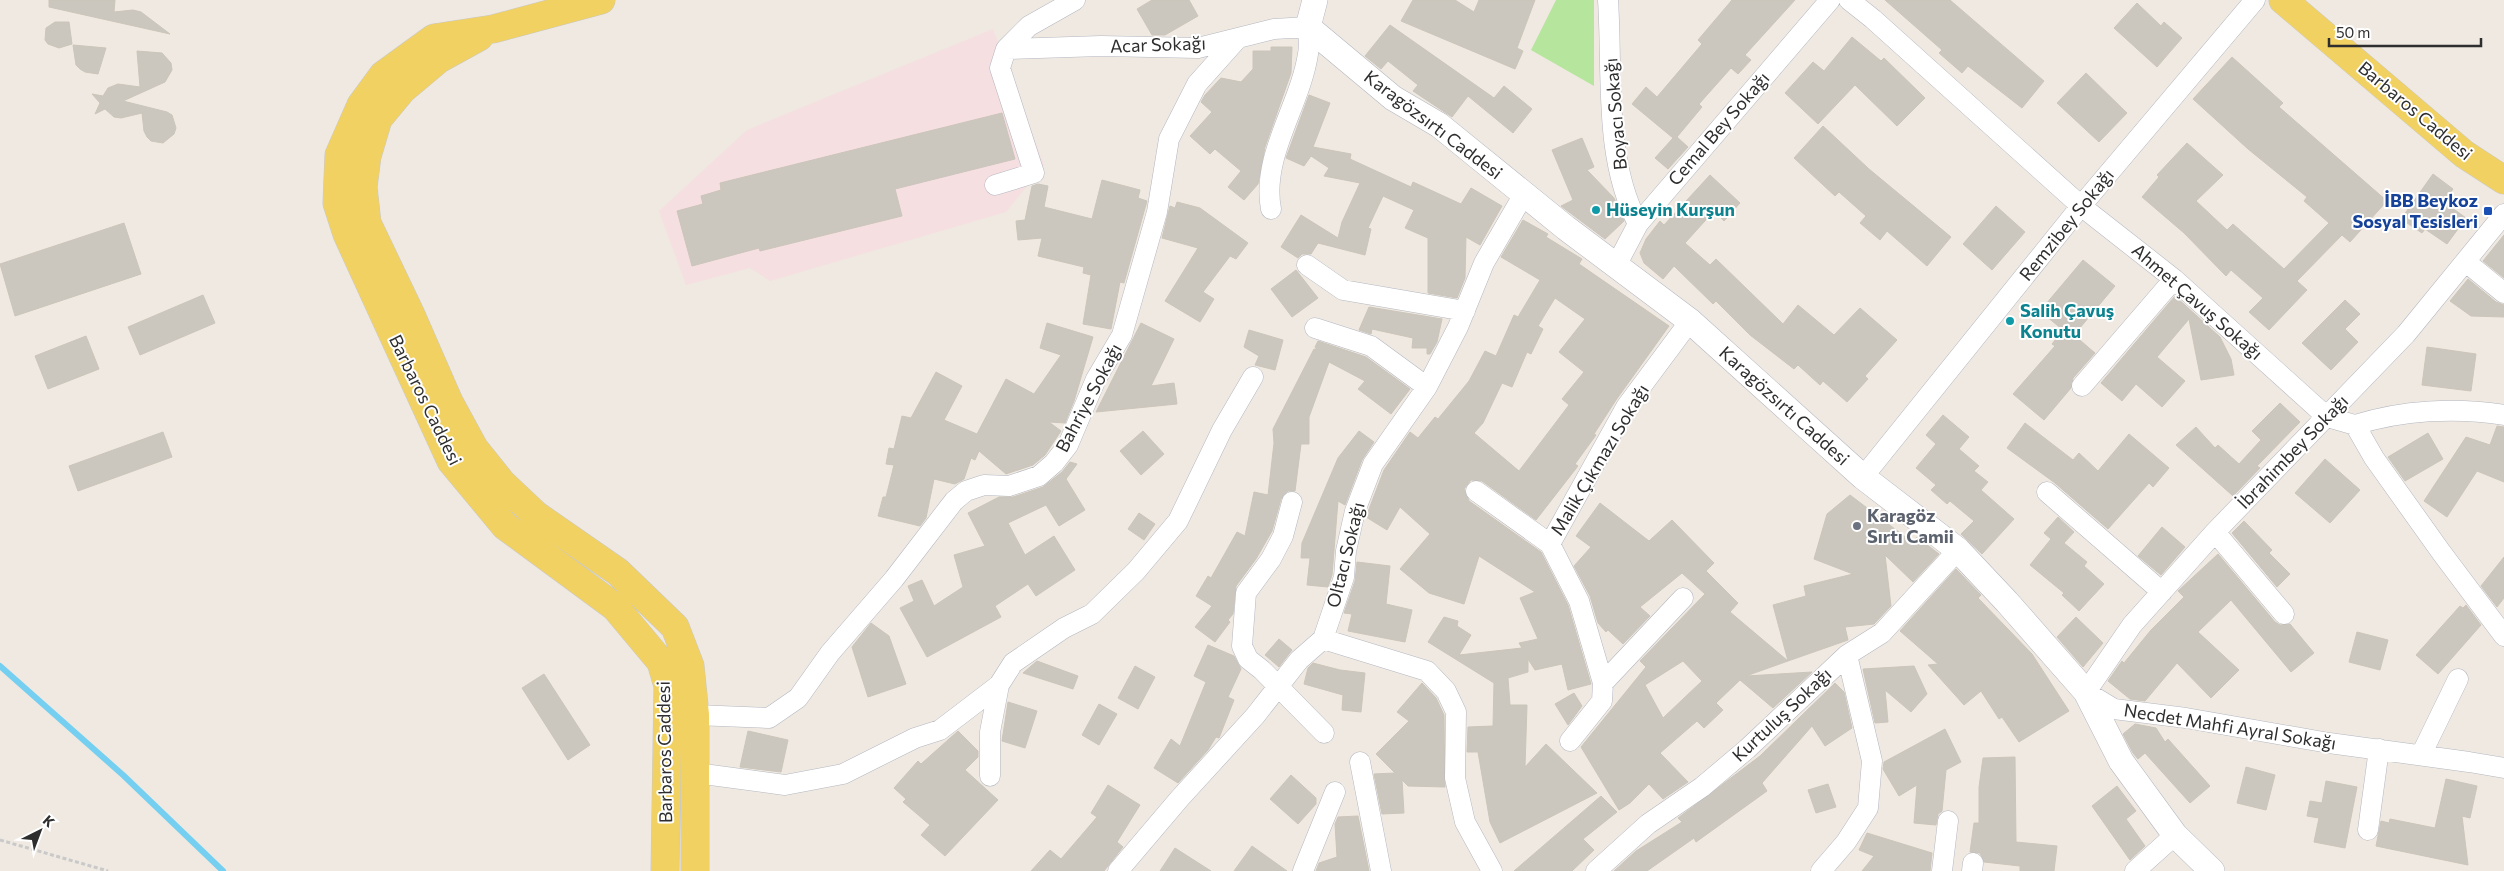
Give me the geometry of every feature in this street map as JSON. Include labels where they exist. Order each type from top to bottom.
[{"type":"main road","name":"Barbaros Caddesi","points":[[601,0],[494,29],[434,38],[383,75],[361,105],[339,155],[338,203],[347,234],[451,461],[505,526],[615,607],[661,662],[668,686],[664,871]]},
{"type":"main road","name":"Barbaros Caddesi","points":[[2283,0],[2464,154],[2504,180]]},
{"type":"main road","name":"Barbaros Caddesi","points":[[494,29],[439,59],[402,90],[378,119],[367,156],[362,187],[367,224],[449,402],[474,448],[502,483],[536,515],[618,572],[675,626],[690,666],[695,715],[695,871]]},
{"type":"street","points":[[995,186],[1034,173],[1000,68],[1006,49],[1029,26],[1074,0]]},
{"type":"street","points":[[1271,209],[1272,167],[1309,53],[1308,27],[1315,0]]},
{"type":"street","name":"Boyacı Sokağı","points":[[1608,0],[1615,154],[1627,203],[1638,224]]},
{"type":"street","name":"Cemal Bey Sokağı","points":[[1617,264],[1638,224],[1830,0]]},
{"type":"street","name":"Ahmet Çavuş Sokağı","points":[[1849,0],[1873,19],[2081,206],[2174,279],[2327,417],[2355,425]]},
{"type":"street","name":"Remzibey Sokağı","points":[[1863,477],[2081,206],[2255,0]]},
{"type":"street","name":"Acar Sokağı","points":[[1006,49],[1101,46],[1198,48],[1274,29],[1308,27]]},
{"type":"street","name":"Karagözsırtı Caddesi","points":[[1308,27],[1393,98],[1439,125],[1566,228],[1617,264],[1690,321],[1863,477],[1958,550],[2007,602],[2086,692],[2121,761],[2175,835],[2212,871]]},
{"type":"street","name":"Bahriye Sokağı","points":[[695,715],[769,718],[798,698],[830,653],[894,580],[954,501],[966,490],[984,485],[1009,486],[1039,476],[1054,463],[1068,444],[1096,379],[1122,335],[1157,212],[1169,139],[1197,84],[1238,38]]},
{"type":"street","name":"Oltacı Sokağı","points":[[1323,639],[1344,577],[1346,552],[1355,511],[1374,464],[1427,387],[1447,352],[1484,263],[1524,194]]},
{"type":"street","name":"İbrahimbey Sokağı","points":[[2086,692],[2132,625],[2215,532],[2406,334],[2504,214]]},
{"type":"street","points":[[2466,262],[2504,293]]},
{"type":"street","points":[[1307,265],[1343,290],[1464,311]]},
{"type":"street","points":[[2082,386],[2174,279]]},
{"type":"street","name":"Malik Çıkmazı Sokağı","points":[[1570,741],[1602,701],[1603,683],[1579,601],[1550,544],[1626,407],[1690,321]]},
{"type":"street","points":[[1315,328],[1370,346],[1427,387]]},
{"type":"street","points":[[696,773],[785,785],[843,774],[915,738],[940,730],[999,685],[1013,663],[1064,628],[1092,614],[1136,570],[1178,521],[1222,430],[1253,377]]},
{"type":"street","points":[[2502,627],[2380,466],[2355,425],[2378,418],[2429,412],[2481,411],[2504,416]]},
{"type":"street","points":[[1476,491],[1550,544]]},
{"type":"street","points":[[2047,492],[2162,592]]},
{"type":"street","points":[[1292,502],[1283,536],[1271,558],[1246,593],[1242,646],[1248,659],[1262,670],[1277,688],[1324,733]]},
{"type":"street","points":[[2215,532],[2284,614]]},
{"type":"street","name":"Kurtuluş Sokağı","points":[[1596,871],[1648,824],[1702,787],[1747,749],[1847,655],[1882,633],[1958,550]]},
{"type":"street","points":[[1603,683],[1684,598]]},
{"type":"street","points":[[1118,871],[1277,688],[1299,660],[1323,639],[1428,671],[1446,690],[1456,712],[1455,778],[1465,822],[1492,871]]},
{"type":"street","points":[[1821,871],[1846,842],[1868,808],[1872,761],[1847,655]]},
{"type":"street","points":[[2421,755],[2458,679]]},
{"type":"street","points":[[990,776],[990,732],[999,685]]},
{"type":"street","name":"Necdet Mahfi Ayral Sokağı","points":[[2086,692],[2114,709],[2186,718],[2379,750],[2504,768]]},
{"type":"street","points":[[2368,830],[2379,750]]},
{"type":"street","points":[[1360,762],[1382,871]]},
{"type":"street","points":[[1303,871],[1334,792]]},
{"type":"street","points":[[1942,871],[1948,821]]},
{"type":"street","points":[[2135,871],[2175,835]]},
{"type":"path","points":[[0,840],[108,871]]},
{"type":"shaded area","points":[[993,29],[1044,165],[1006,212],[770,281],[750,268],[686,285],[659,211],[747,130]]},
{"type":"green space","points":[[1556,0],[1594,0],[1594,86],[1531,50]]},
{"type":"building","points":[[49,0],[115,0],[114,12],[133,10],[141,12],[170,34],[49,7]]},
{"type":"building","points":[[1152,0],[1189,0],[1198,16],[1165,35],[1152,35],[1137,9]]},
{"type":"building","points":[[1413,0],[1455,0],[1474,12],[1479,0],[1535,0],[1517,48],[1523,51],[1515,69],[1401,21]]},
{"type":"building","points":[[1732,0],[1795,0],[1745,55],[1751,60],[1738,74],[1731,68],[1699,104],[1702,107],[1677,137],[1688,147],[1668,169],[1655,158],[1673,138],[1632,104],[1646,87],[1657,97],[1702,44],[1698,40]]},
{"type":"building","points":[[1885,0],[1950,0],[2044,81],[2022,108],[1968,66],[1962,73],[1939,53],[1942,50]]},
{"type":"building","points":[[2137,3],[2161,26],[2164,22],[2182,38],[2157,67],[2114,28]]},
{"type":"building","points":[[55,22],[69,22],[72,44],[59,48],[48,44],[45,40],[46,28]]},
{"type":"building","points":[[1390,25],[1494,98],[1504,86],[1532,109],[1513,133],[1468,96],[1452,117],[1413,91],[1418,85],[1388,61],[1381,69],[1365,56]]},
{"type":"building","points":[[1852,37],[1881,61],[1884,58],[1925,98],[1897,126],[1855,85],[1818,124],[1785,93],[1813,62],[1824,71]]},
{"type":"building","points":[[73,45],[106,48],[98,74],[85,72],[76,65]]},
{"type":"building","points":[[1271,47],[1292,47],[1291,73],[1265,147],[1258,184],[1244,200],[1228,187],[1241,171],[1215,149],[1210,154],[1190,136],[1212,112],[1201,102],[1205,95],[1221,78],[1241,82],[1253,69],[1253,51],[1271,51]]},
{"type":"building","points":[[137,51],[162,53],[171,63],[172,70],[165,82],[123,101],[167,112],[172,115],[176,128],[174,134],[163,143],[151,141],[147,137],[144,131],[142,113],[121,118],[114,117],[105,109],[95,114],[100,103],[92,94],[103,96],[108,88],[118,84],[140,87]]},
{"type":"building","points":[[2232,57],[2283,103],[2279,107],[2387,201],[2350,242],[2342,235],[2297,281],[2307,290],[2269,330],[2249,312],[2263,298],[2231,270],[2226,276],[2184,233],[2142,197],[2159,177],[2157,175],[2187,143],[2223,175],[2196,201],[2227,230],[2233,224],[2284,269],[2329,223],[2304,201],[2307,197],[2248,149],[2193,99]]},
{"type":"building","points":[[2086,73],[2127,113],[2099,142],[2057,103]]},
{"type":"building","points":[[1309,95],[1330,103],[1313,147],[1351,154],[1350,159],[1411,187],[1413,182],[1461,204],[1471,188],[1502,206],[1480,245],[1466,237],[1465,278],[1457,298],[1428,293],[1428,238],[1405,228],[1414,210],[1383,196],[1368,228],[1371,229],[1365,255],[1318,243],[1311,254],[1302,254],[1298,258],[1281,247],[1301,215],[1338,238],[1342,222],[1360,183],[1324,176],[1329,168],[1311,156],[1304,166],[1286,158]]},
{"type":"building","points":[[1002,113],[1015,159],[895,189],[902,216],[760,251],[759,248],[692,266],[677,211],[703,204],[701,196],[721,190],[720,183]]},
{"type":"building","points":[[1823,126],[1869,169],[1951,237],[1927,266],[1887,231],[1880,240],[1860,223],[1866,216],[1839,192],[1835,196],[1794,158]]},
{"type":"building","points":[[1582,138],[1594,167],[1587,170],[1614,198],[1624,221],[1605,239],[1561,206],[1573,200],[1552,150]]},
{"type":"building","points":[[2433,174],[2453,189],[2444,202],[2466,218],[2447,244],[2425,229],[2422,233],[2401,219]]},
{"type":"building","points":[[1710,175],[1740,203],[1724,221],[1714,211],[1685,243],[1710,265],[1716,259],[1783,324],[1798,305],[1834,335],[1860,308],[1897,340],[1865,376],[1868,379],[1847,402],[1823,381],[1820,385],[1798,365],[1794,369],[1750,335],[1716,301],[1713,304],[1674,266],[1663,279],[1644,263],[1640,253],[1646,239],[1660,221],[1664,225]]},
{"type":"building","points":[[1102,180],[1140,190],[1138,198],[1147,201],[1124,283],[1120,282],[1111,329],[1083,324],[1091,275],[1083,273],[1084,267],[1038,256],[1042,238],[1018,240],[1016,221],[1025,220],[1032,186],[1038,184],[1048,186],[1044,207],[1092,219]]},
{"type":"building","points":[[1177,202],[1200,208],[1248,243],[1236,259],[1230,256],[1203,292],[1214,299],[1200,322],[1165,301],[1198,248],[1162,238],[1170,206],[1175,208]]},
{"type":"building","points":[[1996,206],[2025,232],[1992,270],[1963,244]]},
{"type":"building","points":[[1523,220],[1548,234],[1546,237],[1582,259],[1579,264],[1669,326],[1616,400],[1594,434],[1596,435],[1575,464],[1578,466],[1536,520],[1482,481],[1471,480],[1464,489],[1469,501],[1541,552],[1568,605],[1591,684],[1568,690],[1562,664],[1535,670],[1528,659],[1528,672],[1508,678],[1510,705],[1527,705],[1525,767],[1546,744],[1597,793],[1500,843],[1490,822],[1478,752],[1467,752],[1468,727],[1493,726],[1494,683],[1428,642],[1444,617],[1458,621],[1457,626],[1471,635],[1459,655],[1522,648],[1519,643],[1538,639],[1520,598],[1535,592],[1479,556],[1464,604],[1429,593],[1400,569],[1430,534],[1400,507],[1387,530],[1366,517],[1384,470],[1410,432],[1418,438],[1435,417],[1438,419],[1469,381],[1485,351],[1496,356],[1514,315],[1518,317],[1540,280],[1501,257]],"holes":[[[1555,298],[1585,319],[1559,352],[1584,372],[1562,399],[1569,405],[1519,471],[1474,433],[1483,423],[1502,383],[1512,387],[1527,352],[1531,354],[1543,329],[1538,326]]]},
{"type":"building","points":[[124,223],[141,274],[15,316],[0,264]]},
{"type":"building","points":[[2504,235],[2504,278],[2483,261]]},
{"type":"building","points":[[2083,260],[2115,286],[2074,335],[2095,353],[2073,378],[2071,388],[2044,420],[2013,394],[2055,346],[2052,344],[2063,330],[2040,311]]},
{"type":"building","points":[[1296,270],[1318,298],[1292,317],[1271,289]]},
{"type":"building","points":[[2468,279],[2496,302],[2504,305],[2504,317],[2471,316],[2450,301]]},
{"type":"building","points":[[203,295],[215,323],[140,355],[128,327]]},
{"type":"building","points":[[2175,296],[2220,337],[2231,359],[2234,375],[2201,380],[2189,319],[2157,357],[2185,381],[2162,407],[2136,384],[2122,401],[2101,383]]},
{"type":"building","points":[[2345,300],[2360,314],[2345,329],[2358,342],[2331,370],[2302,343]]},
{"type":"building","points":[[1369,307],[1442,319],[1437,342],[1430,354],[1427,354],[1427,348],[1412,348],[1413,338],[1372,329],[1371,334],[1359,330]]},
{"type":"building","points":[[1047,323],[1093,337],[1074,401],[1065,423],[1049,422],[1061,431],[1045,455],[1033,465],[1006,474],[979,451],[975,460],[971,458],[964,479],[955,484],[934,479],[926,518],[920,526],[878,516],[883,497],[886,497],[894,465],[886,464],[889,448],[894,449],[902,416],[911,418],[936,372],[962,386],[944,420],[977,434],[1006,379],[1034,394],[1061,355],[1040,348]]},
{"type":"building","points":[[1141,323],[1174,339],[1151,386],[1174,383],[1177,404],[1096,412]]},
{"type":"building","points":[[1249,330],[1283,340],[1275,370],[1255,365],[1259,356],[1244,347]]},
{"type":"building","points":[[86,336],[99,369],[48,389],[35,356]]},
{"type":"building","points":[[1318,341],[1366,357],[1410,389],[1391,414],[1358,389],[1365,381],[1329,362],[1309,417],[1309,444],[1301,444],[1295,491],[1288,491],[1281,499],[1272,531],[1256,559],[1236,586],[1233,614],[1228,620],[1230,622],[1215,642],[1195,627],[1212,606],[1196,596],[1208,576],[1211,578],[1237,532],[1245,536],[1254,492],[1268,495],[1274,443],[1273,429],[1314,349],[1317,350],[1315,347]]},
{"type":"building","points":[[2427,347],[2476,354],[2471,391],[2422,385]]},
{"type":"building","points":[[2280,403],[2300,422],[2257,466],[2260,468],[2233,496],[2176,445],[2196,427],[2215,448],[2218,445],[2239,464],[2261,440],[2252,431]]},
{"type":"building","points":[[1943,415],[1969,437],[1959,449],[1979,466],[1974,471],[1988,482],[1981,490],[2014,519],[1982,554],[1961,534],[1974,521],[1950,501],[1947,504],[1931,490],[1936,485],[1916,468],[1936,444],[1926,435]]},
{"type":"building","points":[[2025,423],[2073,460],[2079,453],[2098,471],[2129,434],[2169,468],[2153,487],[2149,483],[2108,529],[2055,483],[2007,448]]},
{"type":"building","points":[[2497,426],[2504,427],[2504,482],[2477,471],[2447,517],[2424,501],[2466,437],[2490,445]]},
{"type":"building","points":[[1143,431],[1164,454],[1141,475],[1120,451]]},
{"type":"building","points":[[1359,431],[1374,442],[1362,460],[1345,505],[1338,501],[1332,575],[1328,587],[1307,585],[1310,558],[1301,558],[1302,543],[1338,458]]},
{"type":"building","points":[[163,432],[172,457],[78,491],[69,466]]},
{"type":"building","points":[[2428,433],[2443,459],[2405,481],[2388,457]]},
{"type":"building","points":[[2325,459],[2360,490],[2330,523],[2295,493]]},
{"type":"building","points":[[1070,462],[1077,464],[1066,479],[1085,510],[1059,526],[1046,505],[1008,523],[1025,555],[1054,536],[1075,570],[1036,596],[1028,584],[995,606],[1001,617],[927,657],[900,608],[914,601],[908,586],[922,580],[934,606],[963,587],[954,555],[985,546],[968,513],[999,497],[1013,497],[1043,487],[1062,472]]},
{"type":"building","points":[[1850,495],[1912,542],[1917,537],[1939,554],[1913,582],[1885,555],[1891,606],[1874,624],[1845,627],[1848,640],[1788,661],[1773,605],[1806,596],[1804,586],[1853,574],[1814,559],[1827,514]]},
{"type":"building","points":[[1600,503],[1649,541],[1672,520],[1714,563],[1706,571],[1738,603],[1730,612],[1788,661],[1746,676],[1812,672],[1773,708],[1740,680],[1716,703],[1723,710],[1704,728],[1697,721],[1660,753],[1688,782],[1663,799],[1649,784],[1630,803],[1619,810],[1581,747],[1646,667],[1640,661],[1705,594],[1682,573],[1640,607],[1650,616],[1623,644],[1608,630],[1606,632],[1598,623],[1590,596],[1574,566],[1591,547],[1576,536]],"holes":[[[1683,661],[1702,681],[1663,718],[1645,685]]]},
{"type":"building","points":[[1139,513],[1155,524],[1144,540],[1128,529]]},
{"type":"building","points":[[2058,517],[2074,532],[2064,543],[2087,562],[2084,566],[2104,584],[2079,611],[2062,595],[2064,593],[2030,565],[2051,539],[2044,533]]},
{"type":"building","points":[[2244,521],[2272,550],[2269,553],[2290,574],[2277,587],[2232,533]]},
{"type":"building","points":[[2162,527],[2185,547],[2161,575],[2138,556]]},
{"type":"building","points":[[2218,554],[2275,622],[2280,625],[2290,624],[2314,653],[2291,672],[2231,600],[2198,632],[2239,670],[2211,698],[2177,663],[2145,701],[2130,699],[2108,681],[2122,661],[2124,663],[2151,630],[2184,597],[2178,591]]},
{"type":"building","points":[[2504,557],[2504,598],[2497,607],[2481,586]]},
{"type":"building","points":[[1357,562],[1390,566],[1386,604],[1412,610],[1405,642],[1348,631],[1352,614],[1344,613],[1355,581]]},
{"type":"building","points":[[1956,569],[1981,595],[1978,598],[2032,654],[2069,711],[2019,742],[2002,717],[1999,719],[1981,691],[1964,705],[1928,665],[1938,664],[1900,631]]},
{"type":"building","points":[[2466,605],[2481,625],[2438,674],[2416,655],[2460,606],[2463,608]]},
{"type":"building","points":[[2076,617],[2103,643],[2083,667],[2057,637]]},
{"type":"building","points":[[871,623],[889,636],[906,684],[868,697],[852,647]]},
{"type":"building","points":[[2357,632],[2388,640],[2380,670],[2349,662]]},
{"type":"building","points":[[1279,639],[1292,650],[1279,667],[1265,655]]},
{"type":"building","points":[[1208,645],[1234,656],[1241,669],[1228,697],[1234,700],[1219,738],[1216,737],[1208,750],[1178,783],[1154,768],[1171,739],[1180,746],[1206,682],[1194,676]]},
{"type":"building","points":[[1037,661],[1078,676],[1073,689],[1023,673]]},
{"type":"building","points":[[1313,663],[1340,670],[1365,673],[1361,712],[1342,710],[1343,695],[1304,684],[1308,668]]},
{"type":"building","points":[[1135,666],[1155,677],[1138,709],[1118,698]]},
{"type":"building","points":[[1914,666],[1927,694],[1911,712],[1885,690],[1888,722],[1875,723],[1863,669]]},
{"type":"building","points":[[544,674],[590,745],[568,760],[522,688]]},
{"type":"building","points":[[1422,683],[1436,698],[1444,715],[1445,787],[1408,786],[1402,780],[1404,813],[1382,814],[1374,774],[1395,773],[1376,754],[1409,721],[1397,712]]},
{"type":"building","points":[[1835,683],[1844,692],[1852,728],[1825,746],[1812,726],[1762,783],[1767,791],[1696,842],[1694,838],[1647,871],[1614,871],[1636,851],[1682,822],[1678,818],[1760,756]]},
{"type":"building","points":[[1574,693],[1582,706],[1568,725],[1555,704]]},
{"type":"building","points":[[1008,702],[1037,711],[1025,748],[1002,741]]},
{"type":"building","points":[[1099,704],[1117,714],[1099,745],[1082,735]]},
{"type":"building","points":[[2135,724],[2156,728],[2165,742],[2168,739],[2210,786],[2190,803],[2145,753],[2138,759],[2133,753],[2123,734]]},
{"type":"building","points":[[1945,729],[1961,762],[1946,770],[1942,811],[1938,814],[1936,825],[1914,823],[1917,785],[1899,796],[1883,769],[1884,762]]},
{"type":"building","points":[[748,731],[788,740],[781,772],[740,767]]},
{"type":"building","points":[[958,731],[978,751],[978,757],[965,770],[998,800],[945,856],[921,835],[930,825],[903,802],[906,799],[894,788],[918,761],[921,764]]},
{"type":"building","points":[[2015,757],[2016,842],[2057,846],[2054,871],[2020,871],[2020,866],[1984,862],[1980,853],[1970,852],[1974,823],[1979,823],[1979,787],[1983,758]]},
{"type":"building","points":[[2246,767],[2275,775],[2266,810],[2237,803]]},
{"type":"building","points":[[1291,775],[1316,798],[1316,804],[1298,824],[1270,799]]},
{"type":"building","points":[[2446,779],[2477,786],[2470,818],[2462,816],[2468,865],[2376,846],[2381,821],[2389,823],[2390,819],[2435,828]]},
{"type":"building","points":[[2326,781],[2357,787],[2345,848],[2314,842],[2319,818],[2307,816],[2310,801],[2322,803]]},
{"type":"building","points":[[1828,784],[1836,807],[1816,813],[1808,790]]},
{"type":"building","points":[[1108,785],[1140,805],[1117,842],[1123,847],[1104,871],[1031,871],[1050,850],[1061,859],[1097,817],[1091,813]]},
{"type":"building","points":[[2117,786],[2136,811],[2126,819],[2145,846],[2130,860],[2092,806]]},
{"type":"building","points":[[1601,796],[1617,812],[1583,839],[1594,850],[1572,871],[1514,871]]},
{"type":"building","points":[[1358,816],[1369,871],[1316,871],[1319,863],[1337,857],[1335,824],[1338,817]]},
{"type":"building","points":[[1867,833],[1932,853],[1930,871],[1862,871],[1874,856],[1859,850]]},
{"type":"building","points":[[1252,846],[1287,871],[1234,871]]},
{"type":"building","points":[[1175,848],[1211,871],[1160,871]]},
{"type":"waterway","points":[[0,666],[123,775],[223,871]]},
{"type":"place","name":"Hüseyin Kurşun","points":[[1596,210]]},
{"type":"place","name":"İBB Beykoz Sosyal Tesisleri","points":[[2488,211]]},
{"type":"place","name":"Salih Çavuş Konutu","points":[[2010,321]]},
{"type":"place","name":"Karagöz Sırtı Camii","points":[[1857,526]]}]
